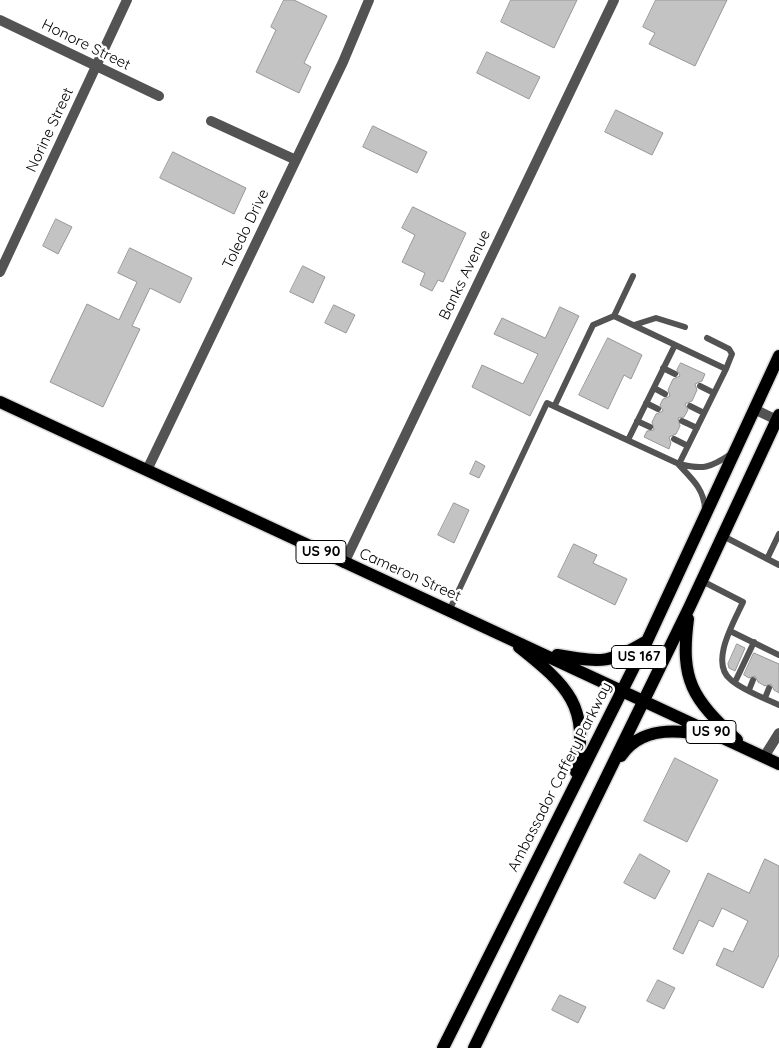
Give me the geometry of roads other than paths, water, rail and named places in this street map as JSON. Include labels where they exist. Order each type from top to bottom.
[{"type":"main road","name":"Ambassador Caffery Parkway","points":[[443,1048],[647,641],[779,356]]},
{"type":"main road","name":"Cameron Street","points":[[0,402],[344,563],[542,652],[779,764]]},
{"type":"main road","name":"US 167","points":[[474,1048],[689,608],[778,418]]},
{"type":"main road","points":[[689,608],[685,658],[690,683],[701,704],[746,749]]},
{"type":"main road","points":[[508,637],[560,682],[572,700],[578,714],[581,740],[573,790]]},
{"type":"main road","points":[[542,652],[604,660],[616,658],[647,641]]},
{"type":"main road","points":[[599,789],[626,748],[642,737],[674,731],[690,732],[730,741]]},
{"type":"street","name":"Norine Street","points":[[0,272],[128,0]]},
{"type":"street","name":"Toledo Drive","points":[[147,470],[343,62],[370,0]]},
{"type":"street","name":"Banks Avenue","points":[[344,563],[614,0]]},
{"type":"street","name":"Honore Street","points":[[0,20],[159,96]]},
{"type":"street","points":[[211,121],[296,160]]},
{"type":"street","points":[[754,409],[778,418]]},
{"type":"street","points":[[764,757],[779,733]]},
{"type":"lane","points":[[555,405],[593,325],[614,316],[633,276]]},
{"type":"lane","points":[[614,316],[726,369]]},
{"type":"lane","points":[[634,325],[656,318],[685,327]]},
{"type":"lane","points":[[679,464],[732,354],[729,349],[707,338]]},
{"type":"lane","points":[[628,440],[675,345]]},
{"type":"lane","points":[[663,368],[675,374]]},
{"type":"lane","points":[[700,386],[714,393]]},
{"type":"lane","points":[[654,388],[666,394]]},
{"type":"lane","points":[[450,611],[547,403],[555,405],[679,464],[694,468],[712,467],[734,452]]},
{"type":"lane","points":[[646,403],[658,408]]},
{"type":"lane","points":[[690,406],[704,413]]},
{"type":"lane","points":[[637,421],[650,426]]},
{"type":"lane","points":[[682,421],[697,428]]},
{"type":"lane","points":[[674,439],[688,446]]},
{"type":"lane","points":[[679,464],[698,485],[705,497],[705,514]]},
{"type":"lane","points":[[767,558],[779,534]]},
{"type":"lane","points":[[723,536],[779,565]]},
{"type":"lane","points":[[702,581],[743,602],[724,643],[722,667],[730,680],[779,706]]},
{"type":"lane","points":[[730,631],[779,654]]},
{"type":"lane","points":[[735,682],[754,642]]},
{"type":"lane","points":[[764,658],[768,649]]},
{"type":"lane","points":[[749,690],[753,680]]},
{"type":"lane","points":[[765,698],[770,688]]}]
